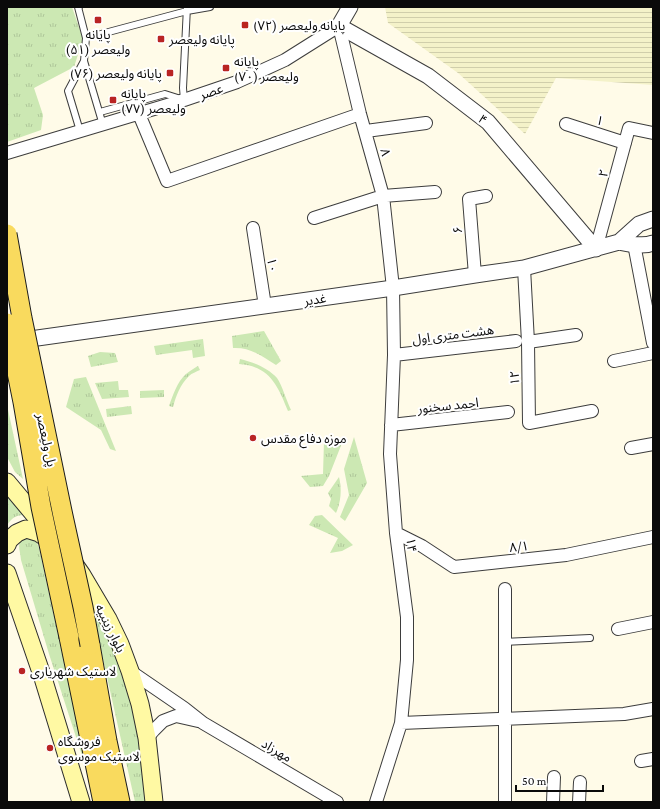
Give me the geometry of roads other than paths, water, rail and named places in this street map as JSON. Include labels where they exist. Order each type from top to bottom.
[{"type":"main road","name":"پل ولیعصر","points":[[7,234],[22,318],[83,607],[107,741],[120,802]]},
{"type":"main road","name":"پل ولیعصر","points":[[7,323],[23,402],[41,507],[103,802]]},
{"type":"main road","points":[[7,357],[11,340]]},
{"type":"main road","name":"بلوار زینبیه","points":[[7,482],[82,575],[108,619],[120,644],[140,704],[147,738],[154,802]]},
{"type":"main road","points":[[7,545],[9,540],[17,533],[26,530],[39,533],[64,551]]},
{"type":"main road","points":[[7,573],[43,678],[81,802]]},
{"type":"street","name":"عصر","points":[[7,153],[139,114],[237,82],[286,60],[339,26],[350,7]]},
{"type":"street","name":"۸","points":[[339,26],[360,114],[383,196],[392,288]]},
{"type":"street","name":"۴","points":[[339,26],[428,76],[488,122],[596,248]]},
{"type":"street","points":[[139,114],[167,181],[360,114]]},
{"type":"street","points":[[366,131],[426,123]]},
{"type":"street","name":"۱","points":[[566,124],[625,143]]},
{"type":"street","name":"۲","points":[[596,248],[629,128],[653,133]]},
{"type":"street","points":[[314,218],[383,196],[435,192]]},
{"type":"street","name":"۶","points":[[475,275],[470,199],[486,196]]},
{"type":"street","points":[[653,219],[639,224],[627,243],[653,343]]},
{"type":"street","name":"۱۰","points":[[253,228],[265,306]]},
{"type":"street","name":"غدیر","points":[[11,340],[392,288],[524,268],[596,248],[627,243],[649,245],[653,243]]},
{"type":"street","name":"۱۲","points":[[524,268],[522,341],[529,423],[592,411]]},
{"type":"street","name":"۱۴","points":[[376,802],[401,723],[407,660],[407,617],[396,533],[390,454],[394,356],[392,288]]},
{"type":"street","name":"هشت متری اول","points":[[394,356],[576,335]]},
{"type":"street","points":[[614,361],[653,353]]},
{"type":"street","name":"احمد سخنور","points":[[391,425],[508,412]]},
{"type":"street","points":[[632,448],[653,444]]},
{"type":"street","name":"۸/۱","points":[[396,533],[422,546],[454,567],[566,555],[653,537]]},
{"type":"street","points":[[505,589],[505,802]]},
{"type":"street","points":[[618,628],[653,622]]},
{"type":"street","points":[[130,672],[184,708],[203,723]]},
{"type":"street","points":[[401,723],[624,714],[653,709]]},
{"type":"street","points":[[147,738],[162,721],[176,716],[203,723]]},
{"type":"street","name":"مهرزاد","points":[[203,723],[337,802]]},
{"type":"street","points":[[553,802],[554,777]]},
{"type":"street","points":[[579,802],[580,782]]},
{"type":"lane","points":[[79,7],[86,38],[84,61],[103,125]]},
{"type":"lane","points":[[86,38],[187,9],[210,7]]},
{"type":"lane","points":[[100,112],[165,94],[184,100],[183,88],[187,9]]},
{"type":"lane","points":[[80,131],[68,91],[84,61]]},
{"type":"lane","points":[[505,642],[590,638]]},
{"type":"place","name":"پایانه ولیعصر (۵۱)","points":[[98,20]]},
{"type":"place","name":"پایانه ولیعصر (۷۲)","points":[[245,25]]},
{"type":"place","name":"پایانه ولیعصر","points":[[161,39]]},
{"type":"place","name":"پایانه ولیعصر (۷۰)","points":[[226,68]]},
{"type":"place","name":"پایانه ولیعصر (۷۶)","points":[[170,73]]},
{"type":"place","name":"پایانه ولیعصر (۷۷)","points":[[113,100]]},
{"type":"place","name":"موزه دفاع مقدس","points":[[253,438]]},
{"type":"place","name":"لاستیک شهریاری","points":[[22,671]]},
{"type":"place","name":"فروشگاه لاستیک موسوی","points":[[50,748]]}]
